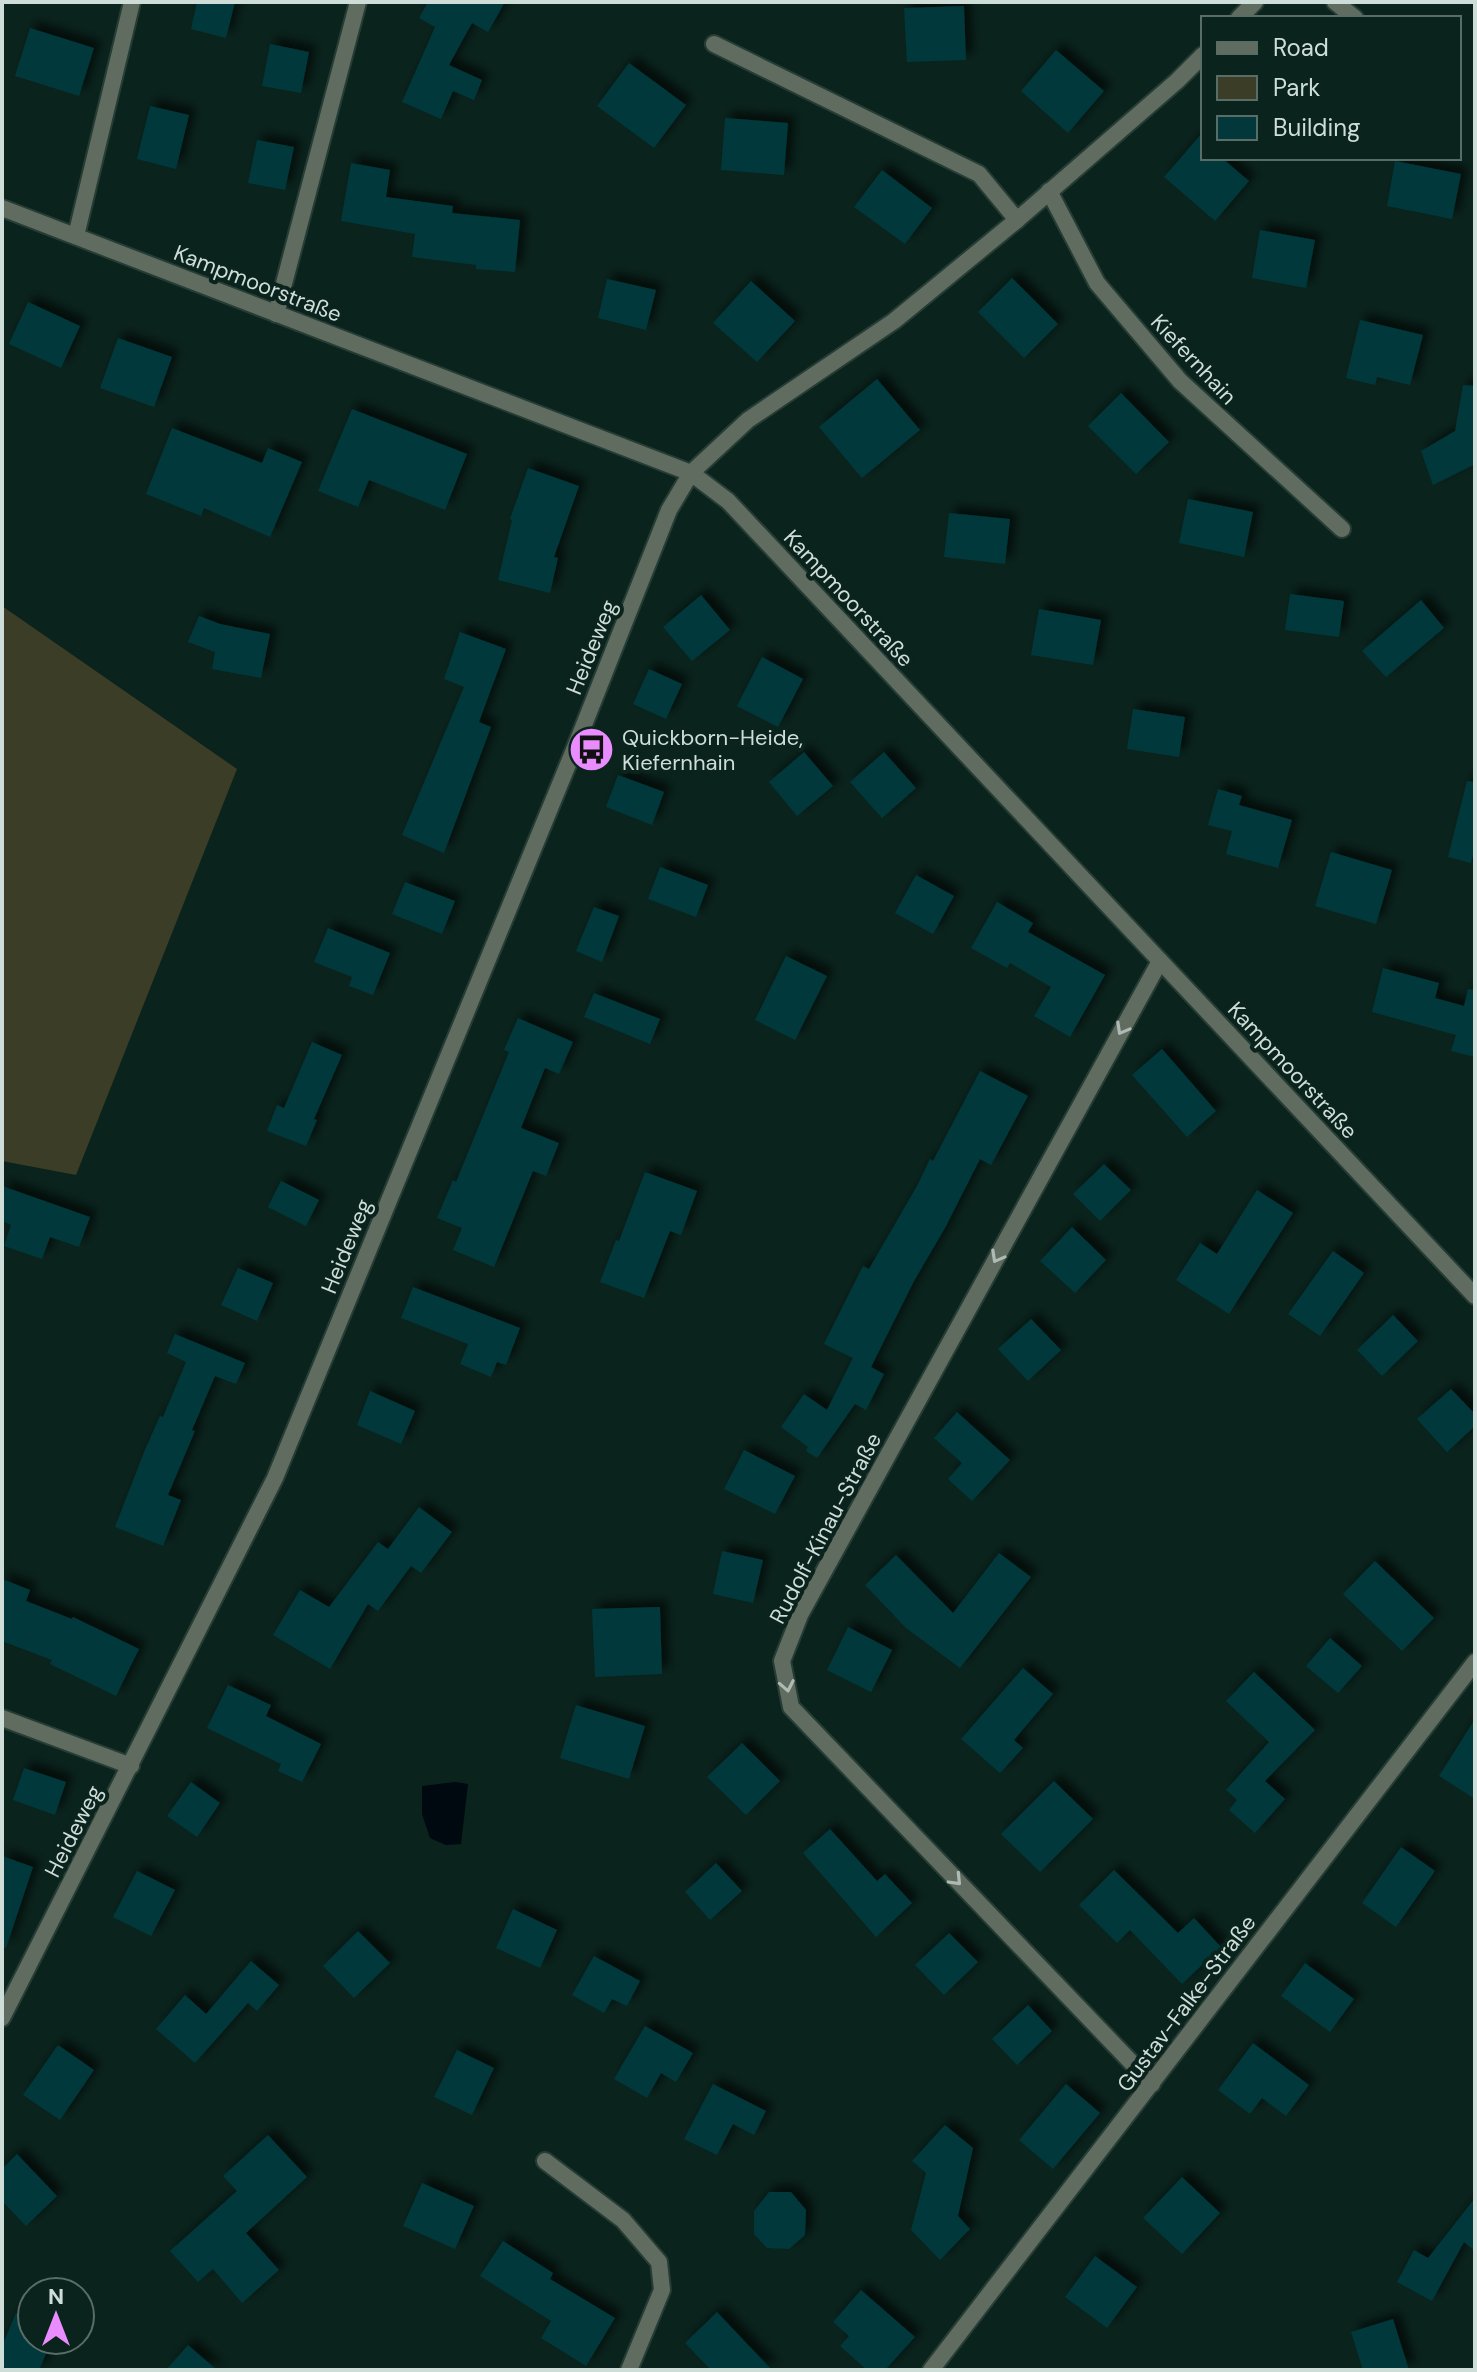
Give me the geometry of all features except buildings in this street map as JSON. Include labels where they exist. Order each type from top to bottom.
[{"type":"street","points":[[76,236],[132,2]]},
{"type":"street","points":[[276,314],[358,2]]},
{"type":"street","points":[[1335,2],[1352,16]]},
{"type":"street","points":[[714,44],[979,174],[1017,220]]},
{"type":"street","points":[[691,473],[748,420],[894,321],[1017,220],[1201,57]]},
{"type":"street","name":"Kiefernhain","points":[[1049,191],[1097,283],[1180,381],[1342,529]]},
{"type":"street","name":"Kampmoorstraße","points":[[2,208],[691,473],[728,501],[1475,1296]]},
{"type":"street","name":"Heideweg","points":[[2,2018],[275,1478],[669,510],[691,473]]},
{"type":"street","name":"Rudolf-Kinau-Straße","points":[[1152,2084],[791,1707],[782,1661],[800,1615],[1160,961]]},
{"type":"street","name":"Gustav-Falke-Straße","points":[[931,2370],[1475,1662]]},
{"type":"street","points":[[2,1718],[131,1766]]},
{"type":"street","points":[[545,2161],[623,2220],[659,2262],[662,2290],[629,2370]]},
{"type":"green space","points":[[2,606],[237,769],[76,1175],[2,1161]]},
{"type":"shaded area","points":[[455,1782],[468,1784],[461,1844],[446,1845],[430,1838],[422,1814],[422,1786]]},
{"type":"place","name":"Quickborn-Heide, Kiefernhain","points":[[591,750]]}]
